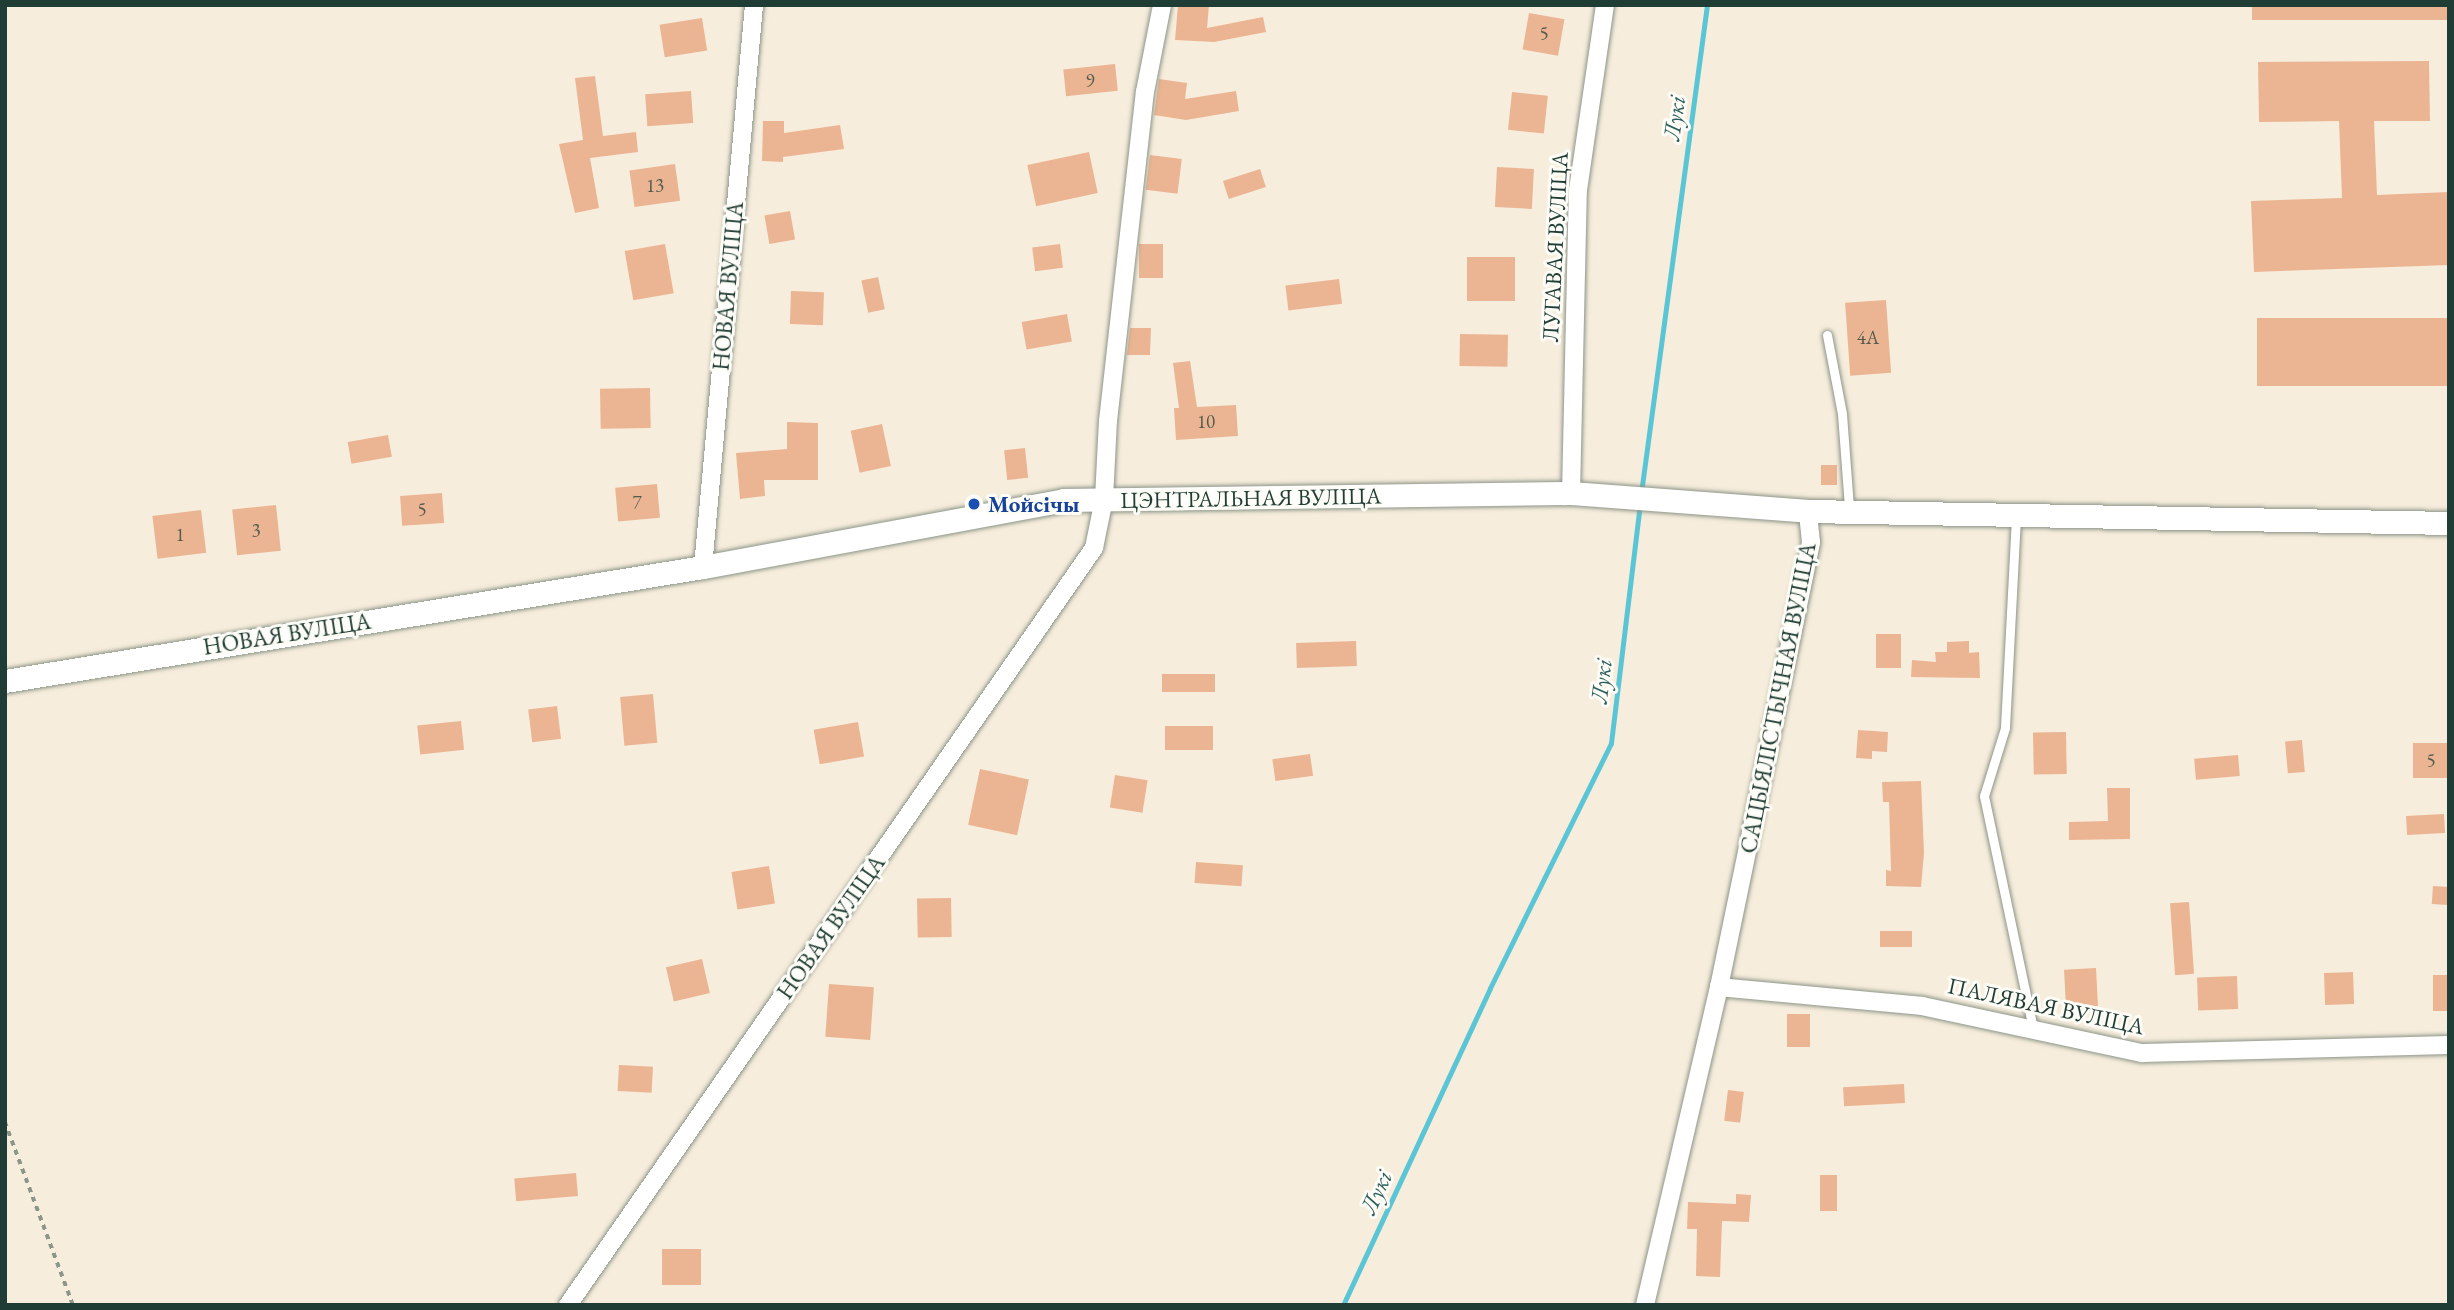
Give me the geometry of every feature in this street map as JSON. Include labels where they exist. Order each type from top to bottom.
[{"type":"street","name":"НОВАЯ ВУЛІЦА","points":[[703,567],[754,5]]},
{"type":"street","name":"ЦЭНТРАЛЬНАЯ ВУЛІЦА","points":[[1162,5],[1146,92],[1108,421],[1104,499],[1571,493],[1657,497],[1808,511]]},
{"type":"street","name":"ЛУГАВАЯ ВУЛІЦА","points":[[1571,493],[1578,190],[1605,5]]},
{"type":"street","name":"НОВАЯ ВУЛІЦА","points":[[5,681],[703,567],[1063,500],[1104,499],[1094,548],[568,1305]]},
{"type":"street","name":"САЦЫЯЛІСТЫЧНАЯ ВУЛІЦА","points":[[1645,1305],[1719,986],[1811,542],[1808,511],[1849,508],[2016,516],[2449,523]]},
{"type":"street","name":"ПАЛЯВАЯ ВУЛІЦА","points":[[1719,986],[1922,1006],[2142,1053],[2449,1045]]},
{"type":"lane","points":[[1827,335],[1842,414],[1849,508]]},
{"type":"lane","points":[[2016,516],[2005,728],[1984,796],[2034,1031]]},
{"type":"path","points":[[5,1122],[73,1305]]},
{"type":"building","points":[[1178,5],[1209,5],[1207,28],[1263,17],[1266,32],[1214,42],[1175,40]]},
{"type":"building","points":[[2252,5],[2449,5],[2449,20],[2252,20]]},
{"type":"building","points":[[1529,13],[1564,19],[1558,56],[1523,49]]},
{"type":"building","points":[[702,18],[707,51],[665,57],[660,25]]},
{"type":"building","points":[[2429,61],[2430,121],[2374,121],[2377,195],[2449,192],[2449,265],[2254,272],[2251,201],[2342,198],[2339,121],[2259,122],[2258,62]]},
{"type":"building","points":[[1115,64],[1118,91],[1066,96],[1063,69]]},
{"type":"building","points":[[595,76],[603,136],[636,132],[638,152],[590,158],[599,208],[575,213],[559,144],[583,140],[575,78]]},
{"type":"building","points":[[1159,79],[1187,83],[1185,99],[1236,91],[1239,111],[1186,120],[1154,115]]},
{"type":"building","points":[[691,91],[693,123],[647,126],[645,94]]},
{"type":"building","points":[[1512,92],[1548,96],[1544,134],[1508,130]]},
{"type":"building","points":[[763,121],[784,121],[784,133],[840,125],[844,149],[783,157],[783,162],[762,161]]},
{"type":"building","points":[[1089,152],[1098,193],[1036,206],[1027,165]]},
{"type":"building","points":[[1150,155],[1182,159],[1177,194],[1146,190]]},
{"type":"building","points":[[675,164],[680,201],[635,207],[629,170]]},
{"type":"building","points":[[1497,167],[1534,169],[1532,209],[1495,207]]},
{"type":"building","points":[[1260,169],[1266,187],[1229,199],[1223,181]]},
{"type":"building","points":[[790,211],[795,240],[769,244],[764,216]]},
{"type":"building","points":[[665,244],[674,293],[633,300],[625,251]]},
{"type":"building","points":[[1060,244],[1063,268],[1035,271],[1032,247]]},
{"type":"building","points":[[1139,244],[1163,244],[1163,278],[1139,278]]},
{"type":"building","points":[[1467,257],[1515,257],[1515,301],[1467,301]]},
{"type":"building","points":[[878,277],[885,309],[868,313],[861,281]]},
{"type":"building","points":[[1339,279],[1342,304],[1288,310],[1285,286]]},
{"type":"building","points":[[791,291],[824,292],[823,325],[790,324]]},
{"type":"building","points":[[1886,300],[1891,373],[1850,376],[1845,303]]},
{"type":"building","points":[[1067,314],[1072,342],[1027,350],[1022,322]]},
{"type":"building","points":[[2257,318],[2449,318],[2449,386],[2257,386]]},
{"type":"building","points":[[1130,328],[1151,328],[1150,355],[1127,355]]},
{"type":"building","points":[[1460,334],[1508,335],[1507,367],[1459,366]]},
{"type":"building","points":[[1190,361],[1197,407],[1236,405],[1238,436],[1176,440],[1174,408],[1179,408],[1173,363]]},
{"type":"building","points":[[650,388],[651,428],[601,429],[600,389]]},
{"type":"building","points":[[787,422],[818,423],[818,480],[764,480],[765,496],[740,499],[736,453],[787,449]]},
{"type":"building","points":[[882,424],[891,466],[860,473],[851,431]]},
{"type":"building","points":[[388,435],[392,457],[351,464],[348,442]]},
{"type":"building","points":[[1025,448],[1028,478],[1007,480],[1004,450]]},
{"type":"building","points":[[1821,465],[1837,465],[1837,485],[1821,485]]},
{"type":"building","points":[[657,484],[660,518],[618,522],[615,488]]},
{"type":"building","points":[[442,493],[444,523],[402,526],[400,496]]},
{"type":"building","points":[[276,505],[281,551],[237,555],[232,510]]},
{"type":"building","points":[[201,510],[206,553],[158,559],[152,516]]},
{"type":"building","points":[[1876,634],[1901,634],[1901,668],[1876,668]]},
{"type":"building","points":[[1356,641],[1357,666],[1297,668],[1296,643]]},
{"type":"building","points":[[1969,641],[1969,653],[1979,652],[1980,678],[1911,677],[1912,660],[1936,662],[1935,652],[1947,652],[1947,642]]},
{"type":"building","points":[[1162,674],[1215,674],[1215,692],[1162,692]]},
{"type":"building","points":[[653,694],[657,743],[624,746],[620,697]]},
{"type":"building","points":[[557,706],[561,739],[532,742],[528,710]]},
{"type":"building","points":[[461,721],[464,750],[420,754],[417,726]]},
{"type":"building","points":[[858,722],[864,756],[820,764],[814,730]]},
{"type":"building","points":[[1165,726],[1213,726],[1213,750],[1165,750]]},
{"type":"building","points":[[1858,730],[1888,732],[1887,752],[1872,751],[1872,759],[1856,758]]},
{"type":"building","points":[[2066,732],[2067,774],[2034,775],[2033,733]]},
{"type":"building","points":[[2302,740],[2305,772],[2288,773],[2285,741]]},
{"type":"building","points":[[2413,743],[2449,743],[2449,778],[2413,778]]},
{"type":"building","points":[[1310,754],[1313,776],[1275,781],[1272,759]]},
{"type":"building","points":[[2238,755],[2240,776],[2196,780],[2194,759]]},
{"type":"building","points":[[980,769],[1029,779],[1017,835],[968,825]]},
{"type":"building","points":[[1115,775],[1148,780],[1142,813],[1110,808]]},
{"type":"building","points":[[1921,781],[1924,853],[1921,887],[1886,886],[1886,870],[1891,871],[1889,802],[1883,802],[1882,782]]},
{"type":"building","points":[[2107,788],[2130,788],[2130,839],[2069,840],[2069,822],[2108,821]]},
{"type":"building","points":[[2444,814],[2445,833],[2407,835],[2406,816]]},
{"type":"building","points":[[1196,862],[1243,865],[1241,886],[1195,883]]},
{"type":"building","points":[[769,866],[775,904],[737,909],[731,872]]},
{"type":"building","points":[[2433,886],[2449,887],[2448,905],[2432,904]]},
{"type":"building","points":[[951,898],[952,937],[918,938],[917,899]]},
{"type":"building","points":[[2189,902],[2194,974],[2175,975],[2170,903]]},
{"type":"building","points":[[1880,931],[1912,931],[1912,947],[1880,947]]},
{"type":"building","points":[[702,959],[710,993],[674,1001],[666,967]]},
{"type":"building","points":[[2096,968],[2098,1006],[2066,1008],[2064,970]]},
{"type":"building","points":[[2353,972],[2354,1004],[2325,1005],[2324,973]]},
{"type":"building","points":[[2433,975],[2449,975],[2449,1011],[2433,1011]]},
{"type":"building","points":[[2237,976],[2238,1009],[2198,1010],[2197,977]]},
{"type":"building","points":[[829,984],[874,987],[870,1040],[825,1037]]},
{"type":"building","points":[[1787,1014],[1810,1014],[1810,1047],[1787,1047]]},
{"type":"building","points":[[619,1065],[653,1067],[652,1093],[618,1091]]},
{"type":"building","points":[[1904,1084],[1905,1103],[1844,1106],[1843,1087]]},
{"type":"building","points":[[1728,1090],[1744,1092],[1740,1123],[1724,1121]]},
{"type":"building","points":[[576,1173],[578,1196],[516,1201],[514,1178]]},
{"type":"building","points":[[1820,1175],[1837,1175],[1837,1211],[1820,1211]]},
{"type":"building","points":[[1736,1194],[1751,1195],[1749,1222],[1722,1221],[1720,1277],[1696,1276],[1697,1229],[1687,1229],[1688,1202],[1736,1204]]},
{"type":"building","points":[[662,1249],[701,1249],[701,1285],[662,1285]]},
{"type":"waterway","name":"Лукі","points":[[1641,493],[1707,5]]},
{"type":"waterway","name":"Лукі","points":[[1343,1305],[1490,988],[1611,743],[1640,502]]},
{"type":"place","name":"Мойсічы","points":[[974,504]]}]
